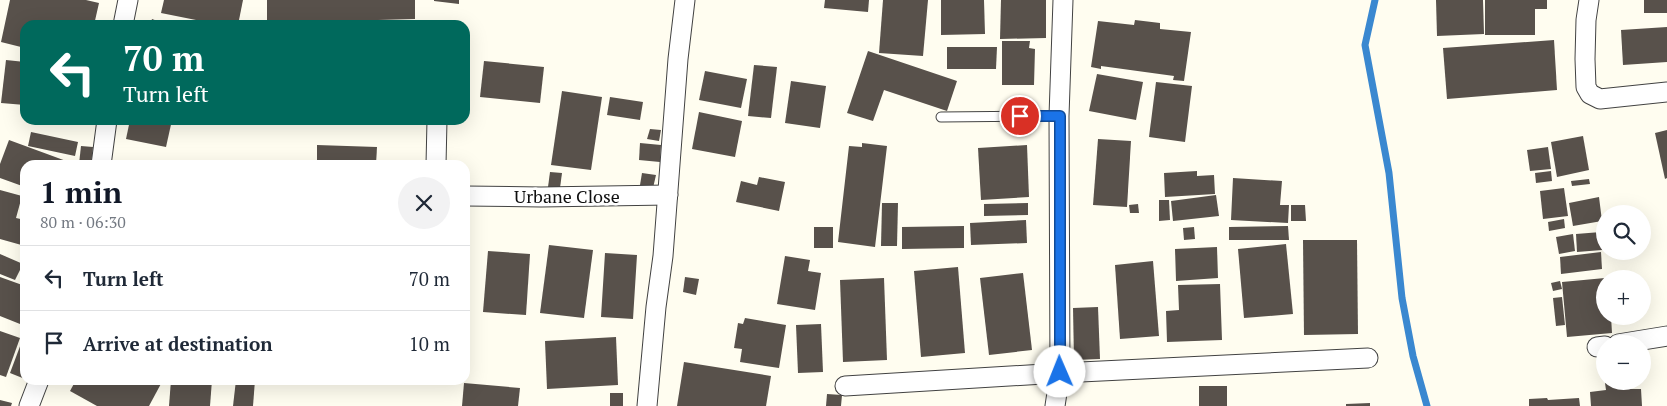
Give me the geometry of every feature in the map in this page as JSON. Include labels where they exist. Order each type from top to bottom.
[{"type":"street","points":[[125,20],[128,0]]},
{"type":"street","points":[[646,406],[668,195],[678,59],[685,0]]},
{"type":"street","points":[[1055,406],[1060,372],[1060,116],[1063,0]]},
{"type":"street","points":[[1589,0],[1586,20],[1585,59],[1586,87],[1590,94],[1600,99],[1667,92]]},
{"type":"street","points":[[102,160],[106,125]]},
{"type":"street","points":[[436,160],[437,125]]},
{"type":"street","name":"Urbane Close","points":[[470,196],[668,195]]},
{"type":"street","points":[[1651,339],[1667,336]]},
{"type":"street","points":[[845,386],[1060,372],[1368,358]]},
{"type":"street","points":[[29,406],[37,385]]},
{"type":"lane","points":[[941,116],[1060,116]]},
{"type":"building","points":[[10,0],[86,0],[99,3],[95,20],[20,20],[20,47],[1,42]]},
{"type":"building","points":[[164,0],[243,0],[239,20],[196,20],[161,13]]},
{"type":"building","points":[[267,0],[415,0],[415,19],[267,20]]},
{"type":"building","points":[[459,0],[459,4],[434,1]]},
{"type":"building","points":[[825,0],[869,0],[868,12],[824,8]]},
{"type":"building","points":[[883,0],[928,0],[923,56],[879,53]]},
{"type":"building","points":[[941,0],[984,0],[985,34],[941,35]]},
{"type":"building","points":[[1001,0],[1046,0],[1046,38],[1000,39]]},
{"type":"building","points":[[1436,0],[1483,0],[1484,34],[1437,36]]},
{"type":"building","points":[[1485,0],[1547,0],[1547,9],[1535,9],[1535,35],[1485,35]]},
{"type":"building","points":[[1644,0],[1667,0],[1667,13],[1644,13]]},
{"type":"building","points":[[1135,20],[1160,23],[1160,29],[1191,32],[1184,81],[1173,80],[1174,76],[1101,66],[1101,69],[1091,67],[1098,21],[1134,25]]},
{"type":"building","points":[[1667,27],[1667,62],[1623,65],[1621,30]]},
{"type":"building","points":[[1554,40],[1557,90],[1447,99],[1443,48]]},
{"type":"building","points":[[1002,41],[1030,41],[1029,48],[1035,49],[1034,85],[1002,85]]},
{"type":"building","points":[[947,47],[997,47],[996,69],[947,69]]},
{"type":"building","points":[[868,51],[957,81],[947,111],[884,90],[873,121],[847,113]]},
{"type":"building","points":[[6,60],[20,61],[20,105],[1,103]]},
{"type":"building","points":[[484,61],[544,67],[540,103],[480,97]]},
{"type":"building","points":[[754,65],[777,67],[771,118],[748,116]]},
{"type":"building","points":[[705,71],[747,79],[741,108],[699,100]]},
{"type":"building","points":[[1097,74],[1143,82],[1136,120],[1089,111]]},
{"type":"building","points":[[791,81],[826,86],[820,128],[785,123]]},
{"type":"building","points":[[1156,82],[1192,86],[1185,142],[1149,137]]},
{"type":"building","points":[[562,91],[602,97],[591,170],[551,165]]},
{"type":"building","points":[[610,97],[643,102],[640,120],[607,115]]},
{"type":"building","points":[[699,112],[742,121],[735,157],[692,149]]},
{"type":"building","points":[[129,125],[171,125],[166,147],[126,139]]},
{"type":"building","points":[[650,129],[661,130],[659,141],[647,139]]},
{"type":"building","points":[[1667,130],[1667,178],[1665,179],[1655,133]]},
{"type":"building","points":[[31,132],[78,142],[75,156],[28,146]]},
{"type":"building","points":[[1583,136],[1589,170],[1557,177],[1551,142]]},
{"type":"building","points":[[1098,139],[1131,141],[1127,207],[1093,205]]},
{"type":"building","points":[[9,140],[63,160],[20,160],[20,185],[0,178],[0,164]]},
{"type":"building","points":[[640,143],[661,145],[660,162],[639,160]]},
{"type":"building","points":[[862,143],[887,146],[875,247],[838,242],[849,146],[862,147]]},
{"type":"building","points":[[317,145],[377,147],[376,160],[317,160]]},
{"type":"building","points":[[1027,145],[1029,197],[981,200],[978,148]]},
{"type":"building","points":[[81,146],[93,147],[92,160],[79,160]]},
{"type":"building","points":[[1548,147],[1551,169],[1530,171],[1527,150]]},
{"type":"building","points":[[1197,171],[1197,176],[1214,175],[1215,194],[1165,197],[1164,173]]},
{"type":"building","points":[[1551,171],[1552,181],[1536,183],[1535,173]]},
{"type":"building","points":[[550,172],[562,173],[560,188],[548,187]]},
{"type":"building","points":[[642,173],[656,175],[653,188],[640,185]]},
{"type":"building","points":[[759,177],[785,182],[779,211],[736,202],[741,181],[757,185]]},
{"type":"building","points":[[1233,178],[1282,181],[1280,205],[1289,205],[1288,223],[1231,220]]},
{"type":"building","points":[[1589,179],[1590,184],[1572,186],[1571,181]]},
{"type":"building","points":[[1564,188],[1568,216],[1543,219],[1540,191]]},
{"type":"building","points":[[0,190],[20,195],[16,218],[20,219],[20,245],[0,239]]},
{"type":"building","points":[[1216,195],[1219,216],[1173,221],[1171,201]]},
{"type":"building","points":[[1599,197],[1600,205],[1596,205],[1596,222],[1573,226],[1569,203]]},
{"type":"building","points":[[1159,200],[1169,200],[1170,220],[1159,221]]},
{"type":"building","points":[[882,203],[898,203],[897,246],[881,246]]},
{"type":"building","points":[[1028,203],[1028,215],[984,216],[984,204]]},
{"type":"building","points":[[1138,204],[1139,213],[1130,213],[1129,205]]},
{"type":"building","points":[[1291,205],[1305,205],[1306,221],[1291,221]]},
{"type":"building","points":[[1564,219],[1565,228],[1549,231],[1548,222]]},
{"type":"building","points":[[1026,220],[1027,243],[971,245],[970,223]]},
{"type":"building","points":[[964,226],[964,248],[902,249],[902,227]]},
{"type":"building","points":[[1288,226],[1289,240],[1229,240],[1229,227]]},
{"type":"building","points":[[814,227],[833,227],[833,248],[814,248]]},
{"type":"building","points":[[1194,227],[1195,239],[1184,240],[1183,228]]},
{"type":"building","points":[[1596,232],[1596,250],[1577,252],[1576,234]]},
{"type":"building","points":[[1573,234],[1575,251],[1559,254],[1556,237]]},
{"type":"building","points":[[1303,240],[1357,240],[1358,334],[1304,335]]},
{"type":"building","points":[[1286,244],[1293,314],[1244,318],[1238,249]]},
{"type":"building","points":[[549,245],[593,250],[584,318],[540,313]]},
{"type":"building","points":[[1217,247],[1218,278],[1176,281],[1175,249]]},
{"type":"building","points":[[488,251],[530,254],[526,315],[483,312]]},
{"type":"building","points":[[605,253],[637,255],[633,319],[601,317]]},
{"type":"building","points":[[1596,253],[1596,260],[1601,260],[1602,269],[1561,274],[1560,257]]},
{"type":"building","points":[[0,254],[20,263],[20,270],[15,280],[0,274]]},
{"type":"building","points":[[785,256],[810,260],[808,271],[821,273],[815,310],[777,304]]},
{"type":"building","points":[[1153,261],[1159,336],[1120,339],[1115,265]]},
{"type":"building","points":[[958,267],[965,353],[921,357],[914,271]]},
{"type":"building","points":[[1023,273],[1032,350],[989,355],[980,278]]},
{"type":"building","points":[[0,277],[20,284],[20,324],[0,316]]},
{"type":"building","points":[[685,277],[699,279],[696,295],[683,292]]},
{"type":"building","points":[[884,278],[887,360],[843,362],[840,280]]},
{"type":"building","points":[[1596,279],[1596,325],[1612,325],[1612,333],[1567,337],[1562,282]]},
{"type":"building","points":[[1560,281],[1562,289],[1553,291],[1551,283]]},
{"type":"building","points":[[1220,284],[1222,340],[1167,342],[1166,311],[1179,310],[1178,285]]},
{"type":"building","points":[[1562,297],[1565,325],[1556,326],[1553,298]]},
{"type":"building","points":[[1098,307],[1100,359],[1074,360],[1073,308]]},
{"type":"building","points":[[745,318],[786,325],[779,368],[740,362],[742,349],[734,348],[738,323],[743,324]]},
{"type":"building","points":[[821,324],[823,372],[798,373],[796,325]]},
{"type":"building","points":[[0,331],[20,338],[6,377],[0,375]]},
{"type":"building","points":[[616,337],[618,385],[547,389],[545,341]]},
{"type":"building","points":[[20,346],[20,377],[10,373]]},
{"type":"building","points":[[684,362],[771,376],[766,406],[677,406]]},
{"type":"building","points":[[470,384],[520,388],[518,406],[462,406],[464,385]]},
{"type":"building","points":[[73,385],[160,385],[149,406],[97,406],[70,391]]},
{"type":"building","points":[[171,385],[212,385],[210,406],[169,406]]},
{"type":"building","points":[[235,385],[255,385],[253,406],[233,406]]},
{"type":"building","points":[[1199,386],[1227,386],[1227,406],[1199,406]]},
{"type":"building","points":[[1641,390],[1642,406],[1591,406],[1590,392]]},
{"type":"building","points":[[610,393],[623,393],[623,406],[610,406]]},
{"type":"building","points":[[827,394],[842,395],[841,406],[826,406]]},
{"type":"building","points":[[1547,398],[1548,400],[1579,398],[1580,406],[1529,406],[1529,399]]},
{"type":"building","points":[[0,400],[12,403],[11,406],[0,406]]},
{"type":"building","points":[[1370,403],[1370,406],[1346,406],[1346,404]]},
{"type":"waterway","points":[[1375,0],[1365,45],[1389,173],[1402,298],[1413,356],[1427,406]]},
{"type":"route","points":[[1020,116],[1060,116],[1058,287],[1060,372]]}]
